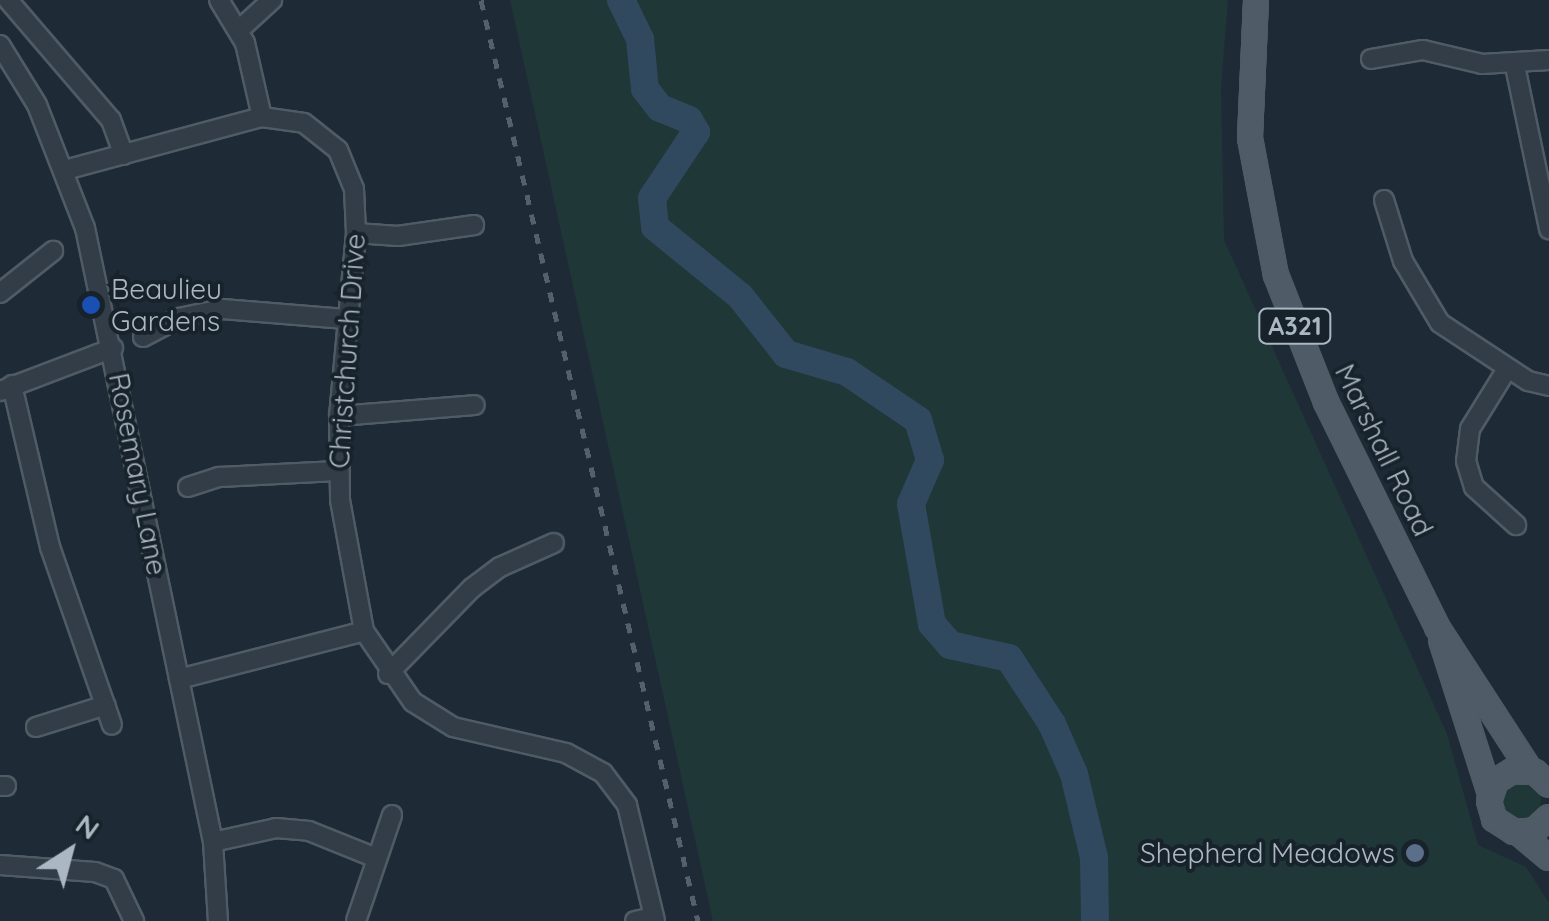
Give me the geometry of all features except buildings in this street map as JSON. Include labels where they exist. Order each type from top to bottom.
[{"type":"main road","name":"Marshall Road","points":[[1256,0],[1250,138],[1276,275],[1320,389],[1437,626],[1542,776]]},
{"type":"main road","name":"Marshall Road","points":[[1437,626],[1490,794]]},
{"type":"main road","name":"A321","points":[[1542,776],[1507,773],[1490,794],[1494,819],[1519,833],[1549,858]]},
{"type":"main road","points":[[1519,833],[1535,830],[1549,817]]},
{"type":"street","points":[[8,0],[111,120],[124,155]]},
{"type":"street","points":[[219,0],[239,30],[262,117]]},
{"type":"street","points":[[239,30],[272,0]]},
{"type":"street","name":"Rosemary Lane","points":[[0,45],[65,170],[113,348],[212,842],[218,921]]},
{"type":"street","points":[[1371,59],[1423,50],[1515,66],[1549,60]]},
{"type":"street","points":[[1515,66],[1548,220]]},
{"type":"street","name":"Christchurch Drive","points":[[65,170],[262,117],[304,123],[338,150],[354,189],[356,233],[346,319],[338,471],[346,558],[364,632],[388,674],[414,702],[453,727],[566,753],[603,773],[626,805],[655,919]]},
{"type":"street","points":[[1384,200],[1403,261],[1440,323],[1507,369],[1549,386]]},
{"type":"street","points":[[356,233],[398,236],[474,226]]},
{"type":"street","points":[[0,292],[53,250]]},
{"type":"street","points":[[142,337],[179,318],[222,309],[346,319]]},
{"type":"street","points":[[112,725],[50,547],[6,388],[113,348]]},
{"type":"street","points":[[1507,369],[1470,430],[1466,462],[1474,487],[1516,525]]},
{"type":"street","points":[[339,416],[475,405]]},
{"type":"street","points":[[188,487],[219,476],[338,471]]},
{"type":"street","points":[[388,674],[472,588],[500,567],[554,543]]},
{"type":"street","points":[[179,679],[364,632]]},
{"type":"street","points":[[36,727],[106,705]]},
{"type":"street","points":[[356,921],[392,815]]},
{"type":"street","points":[[212,842],[276,828],[309,831],[376,858]]},
{"type":"street","points":[[0,864],[95,872],[114,880],[134,921]]},
{"type":"street","points":[[635,921],[655,919]]},
{"type":"green space","name":"Shepherd Meadows","points":[[510,0],[1228,0],[1221,88],[1224,240],[1447,734],[1478,845],[1526,867],[1549,903],[1549,921],[713,921]]},
{"type":"green space","points":[[1521,780],[1535,786],[1541,800],[1535,814],[1521,820],[1507,814],[1501,800],[1507,786]]},
{"type":"waterway","points":[[621,0],[640,39],[645,89],[660,108],[689,120],[696,132],[652,198],[655,227],[740,296],[786,354],[847,372],[918,420],[930,460],[911,504],[932,624],[950,645],[1009,658],[1052,724],[1074,774],[1094,857],[1095,921]]},
{"type":"railway","points":[[481,0],[698,921]]},
{"type":"place","name":"Beaulieu Gardens","points":[[91,305]]},
{"type":"place","name":"Shepherd Meadows","points":[[1415,853]]}]
